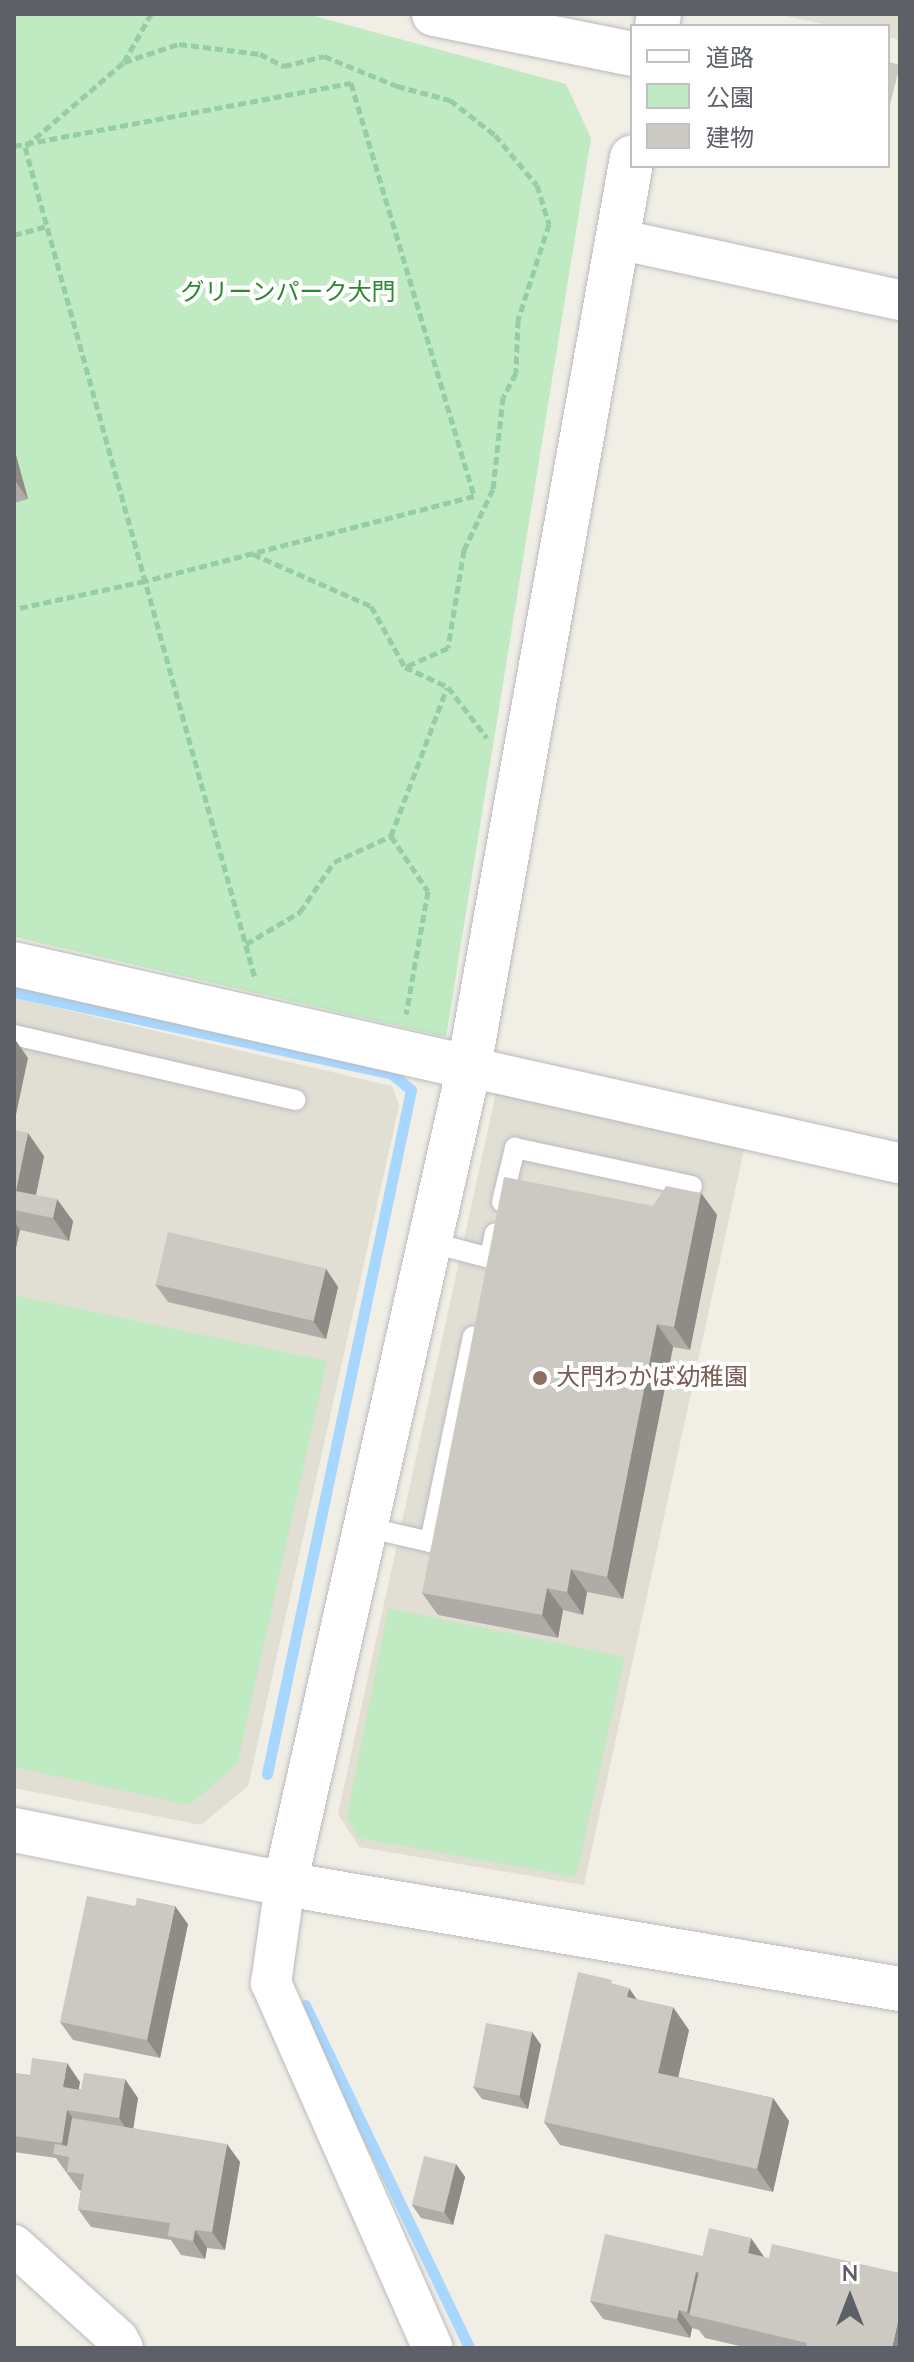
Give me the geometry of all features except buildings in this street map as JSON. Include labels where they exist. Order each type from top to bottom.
[{"type":"street","points":[[434,14],[630,54]]},
{"type":"street","points":[[433,2348],[271,1983],[285,1884],[469,1067],[630,168]]},
{"type":"street","points":[[617,239],[900,300]]},
{"type":"street","points":[[14,964],[900,1163]]},
{"type":"street","points":[[14,1830],[285,1884],[900,1989]]},
{"type":"street","points":[[14,2245],[118,2339],[123,2348]]},
{"type":"lane","points":[[14,1035],[296,1100]]},
{"type":"lane","points":[[429,1242],[488,1265],[515,1148],[692,1186]]},
{"type":"lane","points":[[365,1527],[430,1542],[477,1318]]},
{"type":"path","points":[[25,147],[124,62],[151,14]]},
{"type":"path","points":[[124,62],[179,44],[260,54],[284,66],[324,56],[397,86],[450,100],[495,135],[537,185],[549,224],[518,320],[516,373],[503,397],[493,489],[464,550],[448,648],[405,667]]},
{"type":"path","points":[[14,146],[25,147],[351,83],[474,496],[145,581],[14,609]]},
{"type":"path","points":[[25,147],[268,1022]]},
{"type":"path","points":[[14,235],[47,226]]},
{"type":"path","points":[[251,553],[371,606],[405,667],[448,687],[520,783]]},
{"type":"path","points":[[246,944],[300,912],[334,862],[391,836],[448,687]]},
{"type":"path","points":[[391,836],[428,891],[399,1051]]},
{"type":"shaded area","points":[[776,14],[900,14],[900,40],[890,38],[890,24],[824,24]]},
{"type":"shaded area","points":[[14,998],[392,1086],[399,1106],[248,1786],[201,1825],[14,1788]]},
{"type":"shaded area","points":[[496,1093],[745,1145],[584,1885],[359,1847],[338,1814]]},
{"type":"green space","name":"グリーンパーク大門","points":[[14,14],[307,14],[566,84],[591,138],[446,1037],[14,937]]},
{"type":"green space","points":[[14,1295],[327,1361],[237,1765],[189,1805],[14,1767]]},
{"type":"green space","points":[[388,1608],[625,1657],[576,1877],[358,1838],[347,1817]]},
{"type":"waterway","points":[[14,992],[392,1074],[411,1090],[267,1774]]},
{"type":"waterway","points":[[305,2005],[469,2348]]},
{"type":"place","name":"大門わかば幼稚園","points":[[540,1378]]}]
